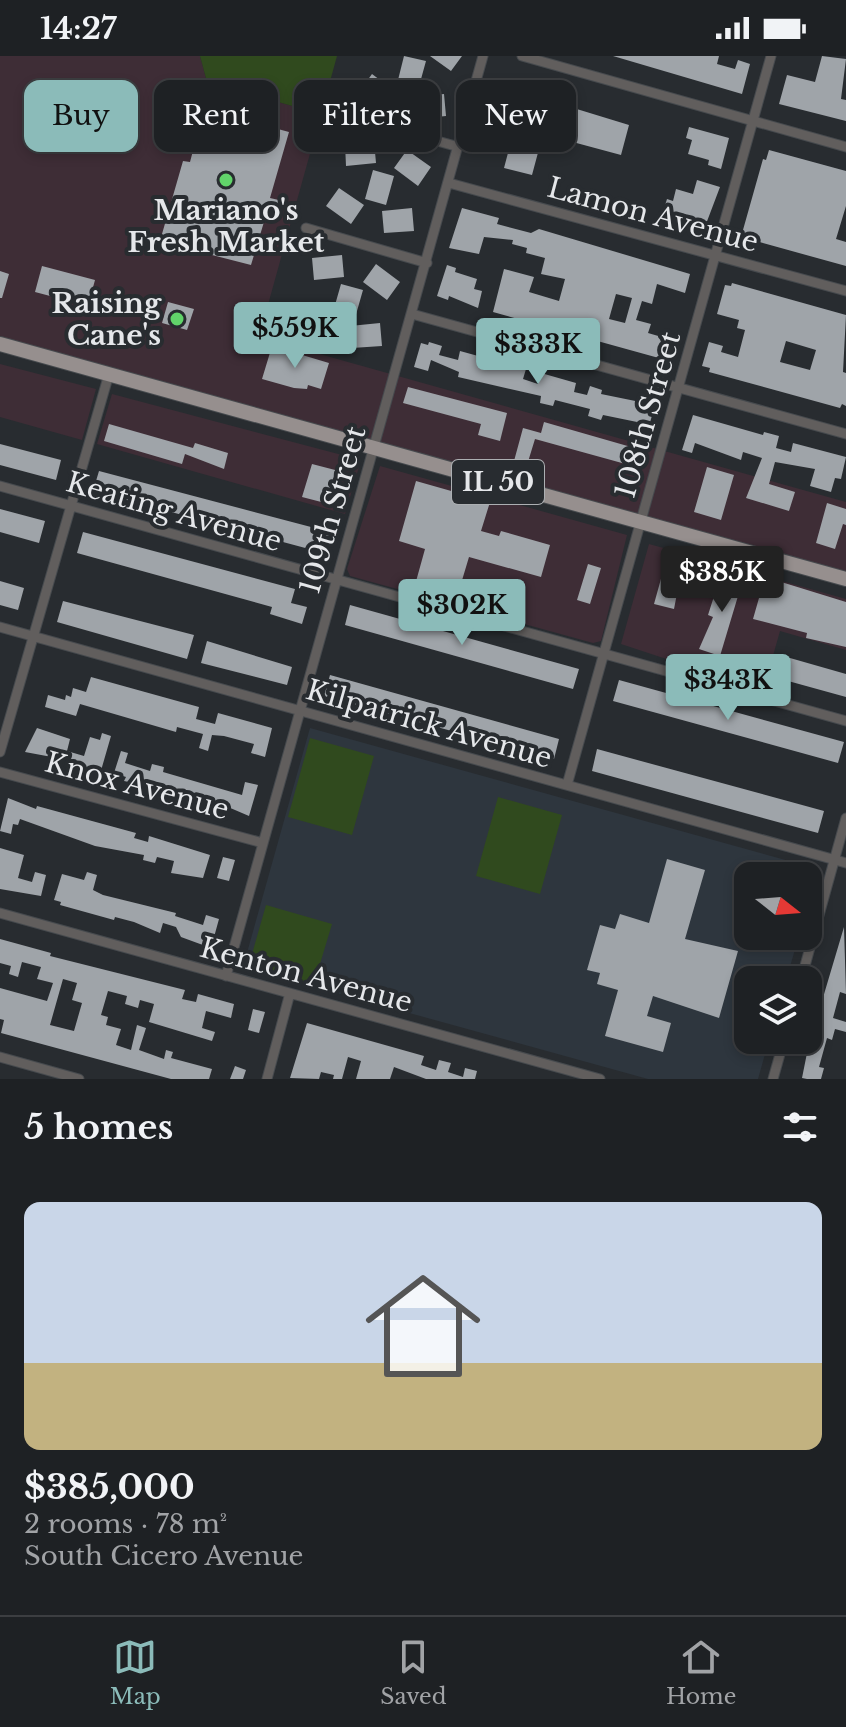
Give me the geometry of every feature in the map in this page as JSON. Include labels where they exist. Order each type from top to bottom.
[{"type":"main road","name":"IL 50","points":[[0,344],[846,579]]},
{"type":"street","name":"109th Street","points":[[477,80],[483,56]]},
{"type":"street","points":[[522,56],[846,147]]},
{"type":"street","name":"108th Street","points":[[567,785],[771,56]]},
{"type":"street","name":"109th Street","points":[[226,976],[458,152]]},
{"type":"street","name":"Lamon Avenue","points":[[449,183],[846,291]]},
{"type":"street","points":[[306,228],[427,263]]},
{"type":"street","points":[[412,314],[846,434]]},
{"type":"street","points":[[0,752],[109,374]]},
{"type":"street","name":"Keating Avenue","points":[[0,486],[846,721]]},
{"type":"street","name":"Kilpatrick Avenue","points":[[0,627],[846,863]]},
{"type":"street","name":"Knox Avenue","points":[[0,772],[263,843]]},
{"type":"street","points":[[805,966],[846,818]]},
{"type":"street","name":"Kenton Avenue","points":[[0,913],[600,1079]]},
{"type":"street","points":[[267,1079],[290,993]]},
{"type":"street","points":[[773,1079],[780,1054]]},
{"type":"street","points":[[0,1057],[79,1079]]},
{"type":"shaded area","points":[[0,56],[200,56],[206,80],[154,80],[154,152],[278,152],[278,102],[294,106],[294,152],[310,152],[259,337],[846,502],[846,579],[0,344]]},
{"type":"shaded area","points":[[0,364],[96,389],[82,440],[0,417]]},
{"type":"shaded area","points":[[112,394],[361,460],[345,514],[97,444]]},
{"type":"shaded area","points":[[380,466],[627,535],[601,641],[593,643],[350,576],[347,569]]},
{"type":"shaded area","points":[[649,544],[846,599],[846,650],[780,631],[763,691],[621,644]]},
{"type":"shaded area","points":[[310,728],[793,862],[734,862],[734,950],[795,950],[790,966],[734,966],[734,1054],[765,1054],[758,1079],[648,1079],[243,967]]},
{"type":"green space","points":[[200,56],[337,56],[330,80],[294,80],[294,106],[278,102],[278,80],[206,80]]},
{"type":"green space","points":[[310,738],[374,756],[352,835],[288,817]]},
{"type":"green space","points":[[498,797],[562,815],[540,894],[476,876]]},
{"type":"green space","points":[[266,905],[332,924],[313,987],[248,968]]},
{"type":"building","points":[[404,56],[426,61],[421,80],[398,80]]},
{"type":"building","points":[[430,56],[462,56],[451,71]]},
{"type":"building","points":[[613,56],[719,56],[717,64],[735,69],[738,60],[750,64],[742,94]]},
{"type":"building","points":[[822,56],[846,59],[841,99],[846,100],[846,121],[779,104],[787,75],[815,82]]},
{"type":"building","points":[[440,94],[444,94],[446,116],[440,117]]},
{"type":"building","points":[[576,109],[629,125],[621,155],[576,143]]},
{"type":"building","points":[[689,127],[729,138],[721,169],[708,165],[709,160],[688,154],[692,140],[686,138]]},
{"type":"building","name":"Mariano's Fresh Market","points":[[278,129],[289,132],[270,198],[283,201],[279,215],[267,212],[251,265],[173,245],[162,234],[183,161],[190,162],[193,152],[278,152]]},
{"type":"building","points":[[769,150],[846,171],[846,206],[836,239],[846,242],[846,266],[741,237],[763,159],[766,160]]},
{"type":"building","points":[[345,152],[375,152],[376,163],[346,166]]},
{"type":"building","points":[[406,152],[431,167],[418,186],[394,168]]},
{"type":"building","points":[[508,152],[538,152],[532,175],[504,168]]},
{"type":"building","points":[[373,170],[394,176],[386,205],[365,199]]},
{"type":"building","points":[[697,180],[720,187],[706,224],[699,222],[698,225],[662,215],[667,199],[673,201],[676,189],[693,194]]},
{"type":"building","points":[[339,188],[364,205],[351,224],[326,206]]},
{"type":"building","points":[[412,208],[414,231],[384,233],[382,211]]},
{"type":"building","points":[[462,208],[499,218],[497,224],[531,233],[539,229],[690,274],[685,293],[657,284],[652,304],[642,301],[636,320],[651,324],[648,333],[672,340],[666,360],[493,312],[504,269],[534,277],[529,292],[559,301],[565,279],[541,274],[545,258],[526,253],[527,248],[512,244],[513,240],[484,237],[479,254],[449,248]],"holes":[[[616,294],[632,298],[625,323],[609,319]]]},
{"type":"building","points":[[342,255],[344,277],[314,280],[312,258]]},
{"type":"building","points":[[376,264],[400,282],[387,300],[363,282]]},
{"type":"building","points":[[447,265],[456,268],[455,272],[477,279],[474,289],[482,291],[478,308],[449,296],[448,300],[437,296]]},
{"type":"building","points":[[42,266],[95,280],[88,306],[35,292]]},
{"type":"building","points":[[0,271],[9,274],[2,298],[0,298]]},
{"type":"building","points":[[732,283],[846,315],[843,372],[846,373],[846,406],[842,404],[840,408],[709,372],[710,368],[702,366],[709,342],[723,346],[721,352],[738,357],[745,330],[737,328],[739,320],[717,314],[725,285],[731,286]],"holes":[[[786,341],[816,350],[810,370],[780,362]]]},
{"type":"building","points":[[341,284],[363,290],[355,318],[333,312]]},
{"type":"building","name":"Raising Cane's","points":[[168,302],[194,309],[187,330],[162,323]]},
{"type":"building","points":[[308,302],[332,320],[319,338],[295,320]]},
{"type":"building","points":[[380,323],[382,346],[352,348],[350,326]]},
{"type":"building","points":[[429,342],[442,346],[439,355],[458,360],[460,351],[526,369],[523,379],[538,384],[541,373],[576,383],[574,392],[587,395],[590,386],[602,390],[601,394],[655,405],[647,433],[635,429],[637,422],[603,415],[601,420],[588,416],[590,409],[555,400],[553,406],[540,403],[541,396],[458,377],[459,372],[431,360],[428,371],[414,367],[421,343],[428,345]]},
{"type":"building","points":[[272,346],[329,363],[321,389],[308,385],[307,389],[294,388],[262,379]]},
{"type":"building","points":[[408,387],[507,413],[500,441],[478,435],[481,424],[403,403]]},
{"type":"building","points":[[693,415],[763,435],[764,432],[779,436],[776,448],[791,452],[793,443],[846,457],[841,479],[835,478],[831,492],[810,486],[815,469],[775,462],[769,484],[795,492],[789,511],[746,498],[762,458],[743,452],[741,460],[695,443],[692,453],[682,450]]},
{"type":"building","points":[[544,422],[645,451],[640,468],[535,439],[527,465],[514,461],[523,428],[541,433]]},
{"type":"building","points":[[109,424],[193,448],[195,443],[228,453],[224,469],[185,454],[182,464],[104,441]]},
{"type":"building","points":[[0,444],[61,460],[56,480],[0,465]]},
{"type":"building","points":[[312,464],[339,471],[329,504],[302,497]]},
{"type":"building","points":[[707,467],[734,475],[721,520],[694,512]]},
{"type":"building","points":[[99,471],[330,532],[324,553],[93,491]]},
{"type":"building","points":[[416,481],[490,502],[481,531],[499,536],[501,531],[550,545],[541,577],[469,557],[457,597],[415,585],[425,549],[399,541]]},
{"type":"building","points":[[827,503],[846,509],[846,525],[843,524],[835,549],[816,543]]},
{"type":"building","points":[[0,509],[45,521],[39,543],[0,532]]},
{"type":"building","points":[[83,532],[295,589],[291,603],[307,607],[302,624],[270,614],[272,607],[77,553]]},
{"type":"building","points":[[588,564],[601,568],[590,604],[577,600]]},
{"type":"building","points":[[664,568],[681,573],[674,609],[654,604]]},
{"type":"building","points":[[727,571],[744,576],[720,656],[699,649],[713,617],[708,615],[716,590],[720,592]]},
{"type":"building","points":[[765,577],[846,602],[846,647],[806,638],[807,633],[753,619]]},
{"type":"building","points":[[0,581],[24,588],[18,610],[0,605]]},
{"type":"building","points":[[63,601],[194,635],[187,659],[57,622]]},
{"type":"building","points":[[350,605],[579,669],[573,689],[345,625]]},
{"type":"building","points":[[207,641],[292,667],[287,685],[201,663]]},
{"type":"building","points":[[776,654],[846,674],[846,697],[770,676]]},
{"type":"building","points":[[330,675],[559,739],[554,759],[324,696]]},
{"type":"building","points":[[91,677],[199,707],[196,719],[215,724],[218,713],[272,728],[265,757],[251,753],[254,744],[224,736],[212,735],[208,751],[199,748],[203,734],[177,727],[176,732],[80,704],[76,716],[45,707],[48,695],[65,700],[66,695],[71,697],[73,688],[86,692]]},
{"type":"building","points":[[619,680],[844,742],[838,763],[613,701]]},
{"type":"building","points":[[37,728],[70,739],[67,751],[84,756],[90,737],[100,740],[102,733],[111,736],[100,774],[66,765],[68,760],[25,752]]},
{"type":"building","points":[[597,749],[824,811],[818,833],[592,771]]},
{"type":"building","points":[[121,751],[128,753],[125,763],[150,771],[152,764],[164,767],[163,772],[242,795],[245,782],[258,785],[249,816],[200,795],[198,802],[171,791],[124,781],[126,777],[114,773]]},
{"type":"building","points":[[8,798],[36,809],[37,806],[136,833],[134,838],[148,842],[149,836],[210,855],[203,878],[171,873],[174,861],[157,857],[155,863],[143,860],[144,855],[95,846],[20,819],[18,825],[13,824],[11,834],[0,831]]},
{"type":"building","points":[[0,848],[24,855],[18,878],[32,882],[35,872],[46,875],[41,896],[0,889]]},
{"type":"building","points":[[223,857],[235,860],[229,881],[217,878]]},
{"type":"building","points":[[667,859],[705,870],[685,939],[738,951],[719,1018],[653,996],[647,1016],[671,1023],[663,1052],[605,1036],[618,990],[597,984],[600,973],[587,970],[600,925],[615,929],[620,914],[649,923]]},
{"type":"building","points":[[87,872],[97,875],[93,890],[103,895],[176,913],[175,916],[203,925],[206,915],[219,919],[211,948],[181,937],[176,927],[163,923],[160,933],[134,922],[115,917],[114,920],[60,905],[61,902],[54,900],[62,874],[84,880]]},
{"type":"building","points":[[844,927],[846,994],[840,992],[833,1018],[846,1022],[846,1032],[835,1029],[832,1040],[827,1038],[819,1067],[824,1068],[821,1079],[802,1078],[807,1054],[822,1054],[822,1001]]},
{"type":"building","points":[[0,939],[51,953],[50,956],[185,990],[182,999],[196,1002],[198,994],[234,1004],[231,1018],[206,1011],[202,1028],[215,1032],[212,1041],[149,1022],[154,1004],[140,1000],[138,1008],[125,1004],[127,996],[108,991],[101,1015],[108,1017],[106,1025],[121,1029],[116,1045],[131,1050],[137,1025],[146,1028],[139,1050],[164,1059],[166,1050],[173,1052],[171,1058],[212,1069],[209,1079],[171,1079],[1,1033],[4,1020],[0,1019],[0,988],[47,1001],[53,983],[37,979],[41,967],[22,962],[18,977],[9,974],[11,966],[0,963]],"holes":[[[63,979],[77,983],[72,1000],[82,1003],[74,1031],[50,1025]]]},
{"type":"building","points":[[253,1009],[265,1012],[259,1033],[248,1030]]},
{"type":"building","points":[[307,1023],[424,1056],[421,1065],[436,1070],[439,1060],[451,1063],[448,1072],[463,1077],[465,1068],[477,1071],[475,1079],[426,1079],[394,1067],[390,1079],[356,1079],[361,1061],[348,1057],[342,1079],[333,1079],[334,1075],[321,1072],[319,1079],[290,1078]]},
{"type":"building","points":[[235,1066],[246,1070],[243,1079],[230,1079]]},
{"type":"place","name":"Mariano's Fresh Market","points":[[226,180]]},
{"type":"place","name":"Raising Cane's","points":[[177,319]]}]
